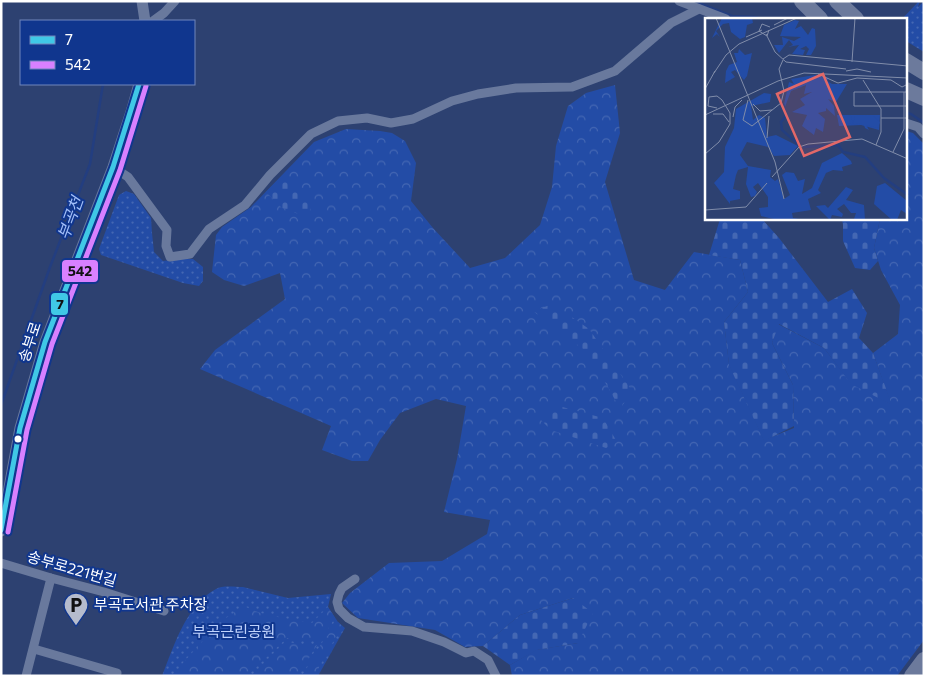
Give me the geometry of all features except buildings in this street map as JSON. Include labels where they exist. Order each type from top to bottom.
[{"type":"highway","points":[[802,1],[819,18]]},
{"type":"highway","points":[[837,1],[855,18]]},
{"type":"highway","points":[[908,62],[924,72]]},
{"type":"highway","points":[[908,91],[924,98]]},
{"type":"highway","points":[[912,676],[924,660]]},
{"type":"street","points":[[142,1],[145,20]]},
{"type":"street","points":[[154,20],[175,1]]},
{"type":"street","points":[[679,1],[723,18]]},
{"type":"street","points":[[112,167],[128,177],[167,230],[166,246],[170,257],[190,254],[209,229],[245,205],[270,175],[310,134],[338,121],[366,118],[391,123],[413,119],[452,101],[478,94],[516,88],[572,87],[615,71],[670,22],[699,9]]},
{"type":"street","name":"송부로","points":[[1,531],[20,428],[45,342],[112,167],[139,85]]},
{"type":"street","points":[[908,124],[918,127],[924,134]]},
{"type":"street","name":"송부로221번길","points":[[1,563],[164,611]]},
{"type":"street","points":[[26,676],[51,578]]},
{"type":"street","points":[[355,579],[342,588],[337,602],[339,609],[348,618],[364,627],[412,631],[466,652],[474,651],[488,660],[496,676]]},
{"type":"street","points":[[34,649],[117,673],[116,676]]},
{"type":"green space","points":[[919,1],[918,7],[924,1],[924,52],[908,42],[908,18],[903,18]]},
{"type":"green space","points":[[615,85],[620,133],[605,182],[634,280],[665,290],[694,252],[740,260],[748,292],[724,322],[729,364],[764,440],[794,428],[793,385],[772,343],[778,324],[824,348],[851,383],[891,404],[873,353],[898,334],[900,305],[881,270],[874,248],[880,220],[908,220],[908,132],[913,133],[924,144],[924,640],[897,676],[512,676],[510,665],[536,650],[578,643],[573,598],[520,615],[483,646],[465,647],[435,630],[358,618],[342,603],[350,593],[389,563],[442,561],[487,534],[490,520],[444,512],[457,459],[466,406],[436,399],[400,413],[380,440],[368,461],[352,461],[322,450],[331,426],[200,369],[215,350],[285,299],[280,273],[244,286],[224,280],[212,272],[216,235],[222,227],[251,207],[314,142],[346,129],[392,133],[405,141],[416,163],[411,201],[470,268],[505,258],[540,225],[552,187],[556,146],[568,106],[586,93]]},
{"type":"green space","points":[[283,175],[314,201],[307,217],[282,208],[266,192]]},
{"type":"green space","points":[[126,191],[134,194],[151,218],[154,252],[163,261],[193,259],[203,267],[203,281],[199,286],[183,283],[101,255],[99,249],[119,195]]},
{"type":"green space","points":[[720,220],[763,220],[828,302],[852,289],[867,313],[859,338],[873,353],[892,405],[851,384],[824,348],[779,324],[772,343],[793,385],[794,426],[764,441],[729,365],[724,322],[748,292],[740,260],[709,255]]},
{"type":"green space","points":[[842,220],[880,220],[874,248],[878,261],[870,270],[855,268],[843,241]]},
{"type":"green space","points":[[553,304],[589,329],[632,391],[620,409],[583,349],[533,311]]},
{"type":"green space","points":[[555,405],[603,418],[617,442],[606,448],[551,430],[539,418]]},
{"type":"green space","name":"부곡근린공원","points":[[243,587],[288,598],[331,594],[328,607],[338,622],[345,628],[318,676],[162,676],[182,627],[197,605],[206,596],[219,588]]},
{"type":"green space","points":[[573,598],[593,613],[578,643],[537,650],[510,665],[483,646],[520,615]]},
{"type":"green space","points":[[246,607],[270,615],[312,623],[328,607],[335,618],[321,640],[312,641],[287,638],[247,676],[176,676],[181,665],[220,622]]},
{"type":"green space","points":[[338,622],[342,626],[314,676],[302,676],[321,644]]},
{"type":"green space","points":[[288,642],[311,646],[317,645],[297,676],[252,676]]},
{"type":"waterway","name":"부곡천","points":[[694,1],[732,16],[758,18]]},
{"type":"waterway","name":"부곡천","points":[[1,405],[50,267],[90,164],[103,85]]},
{"type":"waterway","name":"부곡천","points":[[908,113],[924,123]]},
{"type":"transit line","name":"7","points":[[1,530],[20,428],[45,342],[113,167],[139,85]]},
{"type":"transit line","name":"542","points":[[8,532],[27,430],[52,344],[120,170],[146,86]]},
{"type":"place","name":"부곡도서관 주차장","points":[[76,626]]}]
